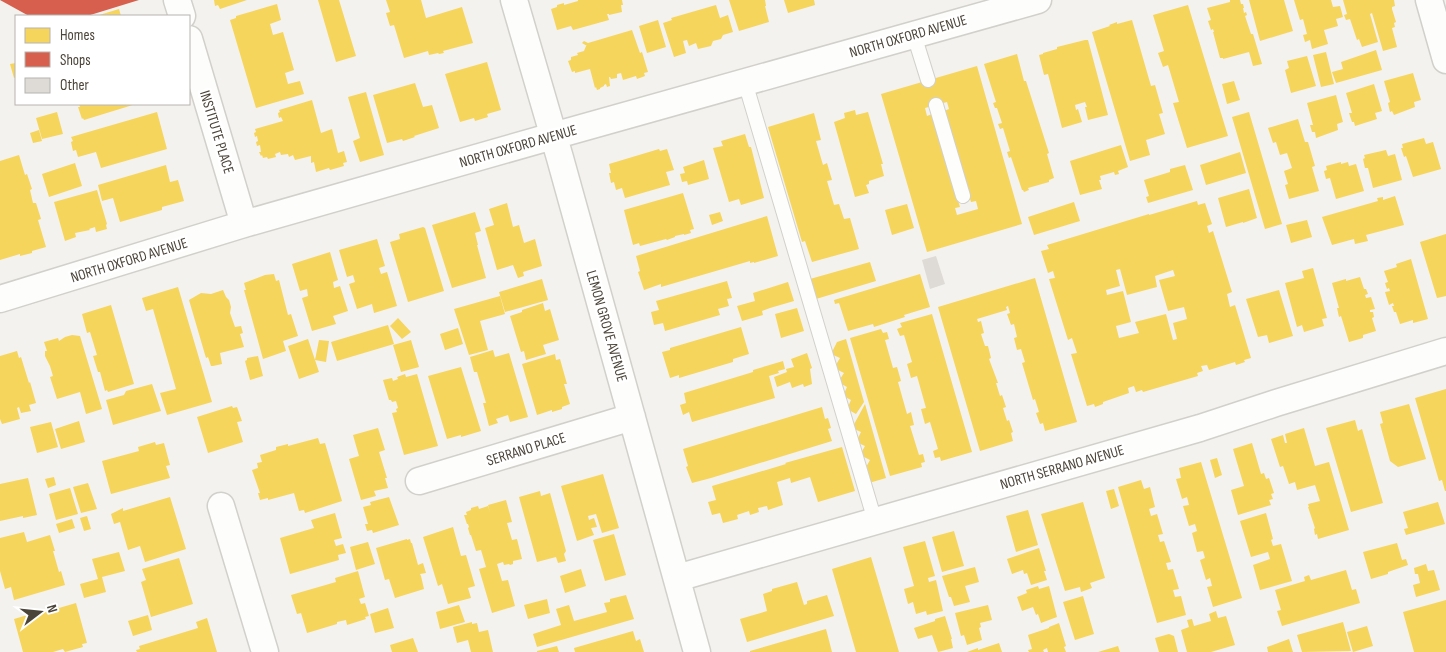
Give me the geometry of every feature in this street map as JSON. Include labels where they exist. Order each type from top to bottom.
[{"type":"street","points":[[177,0],[182,15]]},
{"type":"street","name":"LEMON GROVE AVENUE","points":[[514,0],[698,652]]},
{"type":"street","name":"NORTH OXFORD AVENUE","points":[[0,299],[244,224],[1038,0]]},
{"type":"street","points":[[1429,0],[1446,60]]},
{"type":"street","name":"INSTITUTE PLACE","points":[[190,42],[244,224]]},
{"type":"street","name":"NORTH SERRANO AVENUE","points":[[677,578],[1200,428],[1446,351]]},
{"type":"street","name":"SERRANO PLACE","points":[[420,481],[632,417]]},
{"type":"street","points":[[221,506],[265,652]]},
{"type":"lane","points":[[914,35],[928,80]]},
{"type":"lane","points":[[745,82],[875,521]]},
{"type":"lane","points":[[936,105],[963,196]]},
{"type":"building: Homes","points":[[214,0],[247,0],[220,9],[218,5],[215,6]]},
{"type":"building: Homes","points":[[318,0],[339,0],[356,56],[336,62]]},
{"type":"building: Homes","points":[[386,0],[421,0],[426,18],[462,7],[473,43],[443,51],[444,53],[429,55],[428,51],[404,58],[394,25],[390,26],[386,13],[390,12]]},
{"type":"building: Homes","points":[[578,0],[622,0],[622,12],[607,14],[609,20],[573,30],[571,26],[557,30],[551,9],[557,7],[557,5],[564,3],[564,5]]},
{"type":"building: Homes","points":[[729,0],[765,0],[769,22],[739,31]]},
{"type":"building: Homes","points":[[784,0],[814,0],[815,5],[788,13]]},
{"type":"building: Homes","points":[[1230,0],[1240,0],[1241,4],[1243,4],[1244,13],[1246,12],[1247,15],[1245,16],[1251,34],[1253,34],[1262,64],[1253,66],[1249,52],[1223,59],[1220,58],[1214,32],[1213,29],[1211,30],[1208,21],[1211,20],[1207,8],[1230,2]]},
{"type":"building: Homes","points":[[1249,0],[1284,0],[1293,31],[1260,41]]},
{"type":"building: Homes","points":[[1294,0],[1331,0],[1333,7],[1340,6],[1343,17],[1336,19],[1338,26],[1324,30],[1328,44],[1312,49],[1310,40],[1305,42],[1303,35],[1307,34],[1303,19],[1300,20]]},
{"type":"building: Homes","points":[[1343,0],[1394,0],[1395,6],[1392,9],[1396,22],[1394,23],[1395,27],[1392,28],[1397,47],[1383,51],[1372,13],[1370,14],[1378,42],[1362,47],[1359,39],[1357,40],[1350,19],[1346,20],[1344,15],[1347,14]]},
{"type":"building: Homes","points":[[277,4],[281,20],[270,24],[273,35],[283,32],[294,70],[285,73],[288,84],[300,81],[304,94],[256,108],[230,20],[236,18],[236,16]]},
{"type":"building: Homes","points":[[716,5],[720,18],[728,15],[733,32],[713,41],[711,46],[698,49],[696,43],[689,46],[687,40],[683,41],[686,53],[674,57],[663,23],[672,20],[671,18]]},
{"type":"building: Homes","points":[[1188,5],[1228,136],[1187,148],[1173,103],[1179,102],[1168,65],[1163,67],[1158,53],[1164,51],[1153,15]]},
{"type":"building: Homes","points":[[119,9],[121,15],[99,15]]},
{"type":"building: Homes","points":[[658,20],[666,47],[647,53],[639,26]]},
{"type":"building: Homes","points":[[1132,20],[1151,86],[1155,85],[1163,113],[1159,114],[1165,134],[1146,140],[1150,155],[1130,161],[1092,32],[1117,22],[1117,24]]},
{"type":"building: Homes","points":[[632,30],[640,53],[642,52],[648,72],[644,73],[645,76],[637,79],[636,76],[623,80],[621,73],[617,74],[617,78],[611,79],[609,77],[610,86],[607,87],[606,84],[597,90],[595,88],[590,69],[572,72],[568,61],[571,60],[571,57],[578,55],[577,53],[584,51],[587,46],[582,43],[584,41],[588,43]]},
{"type":"building: Homes","points":[[1088,40],[1108,115],[1088,120],[1085,102],[1075,105],[1082,122],[1062,128],[1048,74],[1044,75],[1039,55],[1057,49],[1057,47]]},
{"type":"building: Homes","points":[[1376,50],[1382,70],[1336,83],[1332,72],[1343,69],[1341,62]]},
{"type":"building: Homes","points":[[1326,52],[1334,84],[1321,87],[1313,55]]},
{"type":"building: Homes","points":[[1017,54],[1024,81],[1026,81],[1049,153],[1047,154],[1054,178],[1049,180],[1049,182],[1028,188],[1029,190],[1024,192],[1011,157],[1009,158],[1007,152],[1010,151],[1003,128],[1000,129],[998,124],[1002,123],[997,108],[995,108],[993,103],[996,102],[984,64]]},
{"type":"building: Homes","points":[[1307,56],[1316,86],[1291,93],[1285,70],[1289,68],[1287,61]]},
{"type":"building: Homes","points":[[487,62],[501,110],[487,114],[488,117],[475,121],[474,118],[460,122],[445,74]]},
{"type":"building: Homes","points":[[15,63],[14,78],[10,64]]},
{"type":"building: Homes","points":[[977,66],[1022,224],[927,252],[881,94]],"holes":[[[947,102],[949,109],[944,111],[971,202],[976,201],[978,209],[957,215],[955,208],[960,207],[932,114],[927,116],[925,108]]]},
{"type":"building: Homes","points":[[1413,73],[1421,100],[1414,102],[1415,107],[1394,115],[1392,111],[1390,112],[1388,103],[1390,102],[1384,81]]},
{"type":"building: Homes","points":[[1234,81],[1240,100],[1227,104],[1222,84]]},
{"type":"building: Homes","points":[[415,83],[423,107],[432,105],[439,128],[403,141],[402,139],[387,143],[373,95]]},
{"type":"building: Homes","points":[[1374,84],[1382,111],[1375,113],[1377,119],[1355,126],[1349,113],[1352,113],[1346,93]]},
{"type":"building: Homes","points":[[366,92],[384,155],[360,162],[353,141],[360,138],[348,97]]},
{"type":"building: Homes","points":[[1336,95],[1343,122],[1337,124],[1338,130],[1316,138],[1315,132],[1312,132],[1310,125],[1313,125],[1307,103]]},
{"type":"building: Homes","points":[[312,100],[321,133],[332,129],[338,153],[344,151],[347,162],[343,163],[344,166],[316,172],[314,162],[311,163],[311,156],[295,160],[293,155],[289,157],[288,154],[281,155],[280,152],[275,154],[276,157],[263,158],[259,152],[261,152],[260,145],[257,146],[256,142],[258,141],[254,133],[256,132],[255,129],[283,121],[281,117],[279,118],[279,110]]},
{"type":"building: Homes","points":[[79,105],[133,105],[84,120],[78,107],[80,107]]},
{"type":"building: Homes","points":[[855,110],[856,115],[868,112],[883,164],[881,164],[884,176],[869,181],[869,184],[866,185],[869,193],[855,197],[834,122],[845,118],[844,113]]},
{"type":"building: Homes","points":[[57,112],[63,134],[42,139],[36,118]]},
{"type":"building: Homes","points":[[157,112],[167,149],[101,168],[96,152],[78,157],[76,150],[73,151],[71,137]]},
{"type":"building: Homes","points":[[1249,112],[1282,224],[1265,229],[1232,117]]},
{"type":"building: Homes","points":[[814,113],[821,140],[816,141],[823,165],[827,163],[832,180],[827,181],[834,205],[839,204],[844,219],[850,218],[859,249],[812,262],[805,241],[802,242],[768,127]]},
{"type":"building: Homes","points":[[1298,119],[1305,142],[1308,142],[1315,166],[1312,167],[1319,191],[1289,199],[1285,185],[1288,184],[1284,171],[1292,168],[1287,153],[1280,155],[1276,142],[1273,143],[1268,128]]},
{"type":"building: Homes","points":[[39,130],[42,141],[33,143],[30,133]]},
{"type":"building: Homes","points":[[745,134],[749,147],[751,147],[764,198],[741,205],[739,199],[729,202],[713,148],[723,146],[721,141]]},
{"type":"building: Homes","points":[[1424,138],[1426,144],[1433,142],[1441,169],[1413,177],[1406,156],[1404,157],[1401,148],[1403,148],[1402,144]]},
{"type":"building: Homes","points":[[1121,145],[1128,167],[1118,171],[1119,174],[1115,175],[1114,172],[1100,176],[1101,180],[1099,180],[1102,189],[1080,195],[1070,161]]},
{"type":"building: Homes","points":[[659,149],[660,151],[667,149],[674,170],[666,172],[670,185],[625,198],[622,188],[616,190],[614,182],[611,183],[609,164]]},
{"type":"building: Homes","points":[[1386,150],[1388,156],[1395,154],[1402,180],[1373,188],[1368,168],[1365,168],[1364,155]]},
{"type":"building: Homes","points":[[1240,152],[1246,173],[1206,185],[1200,165]]},
{"type":"building: Homes","points":[[19,155],[25,175],[27,174],[32,189],[30,190],[33,203],[36,203],[41,219],[38,220],[46,247],[32,251],[32,253],[20,256],[20,254],[0,260],[0,161]]},
{"type":"building: Homes","points":[[704,160],[709,179],[688,185],[687,181],[682,182],[680,174],[685,173],[683,167]]},
{"type":"building: Homes","points":[[1341,162],[1341,164],[1348,162],[1349,166],[1356,164],[1364,191],[1336,199],[1330,178],[1326,179],[1324,171],[1327,170],[1326,166]]},
{"type":"building: Homes","points":[[75,163],[82,186],[49,197],[42,174]]},
{"type":"building: Homes","points":[[166,165],[170,182],[178,180],[184,201],[162,207],[162,210],[120,222],[113,198],[102,201],[98,185]]},
{"type":"building: Homes","points":[[1185,165],[1193,190],[1148,203],[1146,197],[1149,196],[1144,180]]},
{"type":"building: Homes","points":[[1249,189],[1257,218],[1226,227],[1218,198]]},
{"type":"building: Homes","points":[[97,190],[107,229],[96,232],[95,227],[75,233],[76,237],[65,241],[54,202]]},
{"type":"building: Homes","points":[[683,193],[694,229],[690,230],[691,233],[640,246],[639,243],[633,245],[624,210]]},
{"type":"building: Homes","points":[[1395,196],[1404,225],[1366,235],[1368,241],[1355,244],[1354,239],[1332,245],[1322,217],[1378,201],[1377,198],[1383,197],[1383,200]]},
{"type":"building: Homes","points":[[1197,201],[1198,205],[1205,203],[1212,224],[1207,226],[1209,233],[1213,231],[1232,292],[1227,294],[1230,307],[1235,305],[1251,358],[1236,365],[1235,362],[1209,370],[1207,365],[1201,366],[1203,371],[1197,373],[1198,376],[1143,392],[1142,390],[1136,392],[1134,386],[1128,388],[1129,393],[1103,402],[1103,404],[1095,407],[1094,404],[1087,406],[1071,354],[1077,353],[1072,338],[1068,340],[1049,279],[1055,278],[1053,271],[1048,273],[1041,251],[1049,249],[1047,245]],"holes":[[[1120,269],[1127,295],[1157,287],[1155,276],[1173,270],[1175,276],[1159,280],[1168,311],[1184,307],[1187,319],[1173,323],[1177,339],[1173,340],[1166,314],[1135,322],[1139,333],[1119,338],[1116,326],[1131,322],[1123,291],[1107,295],[1106,290],[1120,286],[1116,270]]]},
{"type":"building: Homes","points":[[1074,202],[1080,221],[1034,235],[1028,217]]},
{"type":"building: Homes","points":[[507,203],[513,227],[519,225],[524,243],[535,239],[542,266],[523,272],[524,276],[518,278],[513,265],[497,270],[485,228],[494,225],[489,209]]},
{"type":"building: Homes","points":[[907,204],[914,228],[892,235],[885,210]]},
{"type":"building: Homes","points":[[475,212],[481,231],[475,233],[477,245],[486,278],[452,288],[432,225]]},
{"type":"building: Homes","points":[[720,212],[723,221],[712,225],[709,215]]},
{"type":"building: Homes","points":[[767,216],[778,256],[754,263],[750,263],[750,261],[661,287],[661,284],[644,290],[638,272],[640,271],[636,256]]},
{"type":"building: Homes","points":[[1307,220],[1312,237],[1291,243],[1286,225]]},
{"type":"building: Homes","points":[[425,228],[444,291],[408,302],[390,242],[400,239],[399,234]]},
{"type":"building: Homes","points":[[1446,234],[1446,296],[1437,298],[1420,242]]},
{"type":"building: Homes","points":[[377,239],[385,266],[379,268],[381,274],[387,272],[397,306],[374,313],[372,304],[357,309],[349,284],[355,282],[353,275],[347,277],[339,250]]},
{"type":"building: Homes","points":[[330,252],[338,280],[333,282],[334,288],[340,286],[348,311],[333,316],[336,324],[312,331],[302,298],[308,296],[307,289],[300,291],[292,264]]},
{"type":"building: Homes","points":[[1411,259],[1428,319],[1413,323],[1413,320],[1400,324],[1392,306],[1394,306],[1393,303],[1389,305],[1385,292],[1390,291],[1385,283],[1388,282],[1384,271],[1397,267],[1396,264]]},
{"type":"building: Homes","points":[[870,262],[876,281],[816,299],[810,279]]},
{"type":"building: Homes","points":[[1313,268],[1327,318],[1322,319],[1324,326],[1304,332],[1302,325],[1297,327],[1285,283],[1304,278],[1302,271]]},
{"type":"building: Homes","points":[[274,274],[276,281],[279,280],[288,315],[291,314],[298,336],[283,341],[286,351],[263,359],[244,290],[246,290],[244,283],[265,275]]},
{"type":"building: Homes","points":[[920,274],[930,307],[874,327],[873,324],[848,331],[839,303],[835,304],[834,300]]},
{"type":"building: Homes","points":[[1360,277],[1368,294],[1365,295],[1366,298],[1371,297],[1375,309],[1370,310],[1370,312],[1373,312],[1374,317],[1372,318],[1376,331],[1363,335],[1363,338],[1349,342],[1341,316],[1339,317],[1337,308],[1339,308],[1332,283]]},
{"type":"building: Homes","points":[[1035,278],[1077,422],[1045,431],[1043,423],[1040,424],[1036,413],[1039,412],[1035,399],[1033,400],[1022,363],[1025,362],[1021,349],[1017,350],[1014,338],[1017,337],[1014,324],[1011,325],[1007,314],[1010,313],[1008,306],[1006,307],[1007,310],[977,319],[978,322],[981,321],[984,333],[981,334],[985,346],[988,346],[991,358],[989,359],[998,383],[996,383],[1000,396],[1002,395],[1006,407],[1003,408],[1013,432],[1011,433],[1013,441],[980,451],[938,307]]},
{"type":"building: Homes","points":[[542,279],[548,300],[505,312],[499,292]]},
{"type":"building: Homes","points":[[727,281],[732,298],[727,299],[729,306],[718,309],[720,315],[665,331],[663,323],[654,325],[651,312],[659,310],[656,301]]},
{"type":"building: Homes","points":[[788,282],[794,301],[762,311],[763,315],[742,321],[737,306],[755,301],[753,293]]},
{"type":"building: Homes","points":[[178,287],[212,402],[167,415],[160,393],[176,389],[153,309],[146,311],[142,298]]},
{"type":"building: Homes","points":[[223,290],[229,300],[230,313],[235,327],[241,326],[243,333],[240,334],[244,347],[220,353],[222,364],[211,366],[208,357],[206,358],[189,300],[201,293],[211,294]]},
{"type":"building: Homes","points":[[1279,290],[1293,336],[1269,343],[1267,335],[1258,337],[1246,299]]},
{"type":"building: Homes","points":[[500,296],[505,314],[480,321],[488,350],[469,355],[454,309]]},
{"type":"building: Homes","points":[[543,303],[545,311],[550,309],[559,340],[543,345],[546,354],[526,360],[524,351],[521,352],[510,316]]},
{"type":"building: Homes","points":[[111,305],[134,384],[108,392],[107,390],[105,391],[100,372],[98,372],[93,356],[97,355],[90,332],[87,333],[82,314]]},
{"type":"building: Homes","points":[[797,308],[804,331],[781,338],[775,314]]},
{"type":"building: Homes","points":[[932,314],[972,452],[941,461],[940,457],[935,458],[933,451],[938,449],[930,422],[925,424],[921,409],[926,408],[917,376],[911,378],[907,364],[912,362],[904,335],[900,336],[897,329],[902,327],[900,323]]},
{"type":"building: Homes","points":[[398,318],[411,332],[402,339],[390,326]]},
{"type":"building: Homes","points":[[388,325],[394,344],[337,361],[331,342]]},
{"type":"building: Homes","points":[[741,327],[749,354],[733,359],[733,362],[679,378],[679,375],[670,378],[662,352]]},
{"type":"building: Homes","points":[[458,328],[463,344],[445,350],[440,334]]},
{"type":"building: Homes","points":[[881,329],[883,333],[887,332],[889,339],[885,340],[893,368],[897,367],[901,381],[898,382],[907,414],[911,412],[914,425],[910,426],[919,455],[923,454],[925,462],[921,463],[922,467],[890,476],[850,338]]},
{"type":"building: Homes","points":[[72,335],[80,336],[102,409],[86,414],[80,392],[57,399],[50,377],[53,376],[45,356],[45,351],[47,351],[44,342],[58,338],[59,341]]},
{"type":"building: Homes","points":[[308,339],[319,372],[299,379],[288,346]]},
{"type":"building: Homes","points":[[846,339],[864,402],[856,414],[847,409],[851,400],[843,396],[847,387],[838,382],[844,373],[834,368],[840,358],[831,354],[837,342]]},
{"type":"building: Homes","points":[[319,340],[329,341],[326,362],[315,360]]},
{"type":"building: Homes","points":[[411,340],[419,367],[401,372],[393,345]]},
{"type":"building: Homes","points":[[493,350],[495,357],[509,353],[528,417],[510,422],[508,415],[496,419],[498,423],[489,426],[483,403],[486,403],[477,372],[474,372],[470,357]]},
{"type":"building: Homes","points":[[17,351],[19,358],[21,357],[36,403],[29,405],[31,411],[21,413],[19,407],[17,408],[20,419],[2,424],[0,419],[0,356]]},
{"type":"building: Homes","points":[[807,353],[812,368],[810,369],[812,384],[804,387],[803,384],[792,388],[790,382],[777,387],[774,377],[787,372],[786,369],[794,367],[791,359]]},
{"type":"building: Homes","points":[[555,354],[556,360],[560,359],[567,384],[564,384],[570,404],[562,407],[562,409],[537,415],[522,364]]},
{"type":"building: Homes","points":[[258,356],[263,376],[250,380],[245,361],[247,358]]},
{"type":"building: Homes","points":[[783,361],[785,369],[769,376],[775,398],[692,422],[689,412],[683,415],[680,405],[686,403],[684,393]]},
{"type":"building: Homes","points":[[461,367],[481,431],[447,439],[428,376]]},
{"type":"building: Homes","points":[[405,374],[406,377],[417,374],[438,446],[404,455],[392,413],[397,412],[396,409],[398,408],[396,401],[392,402],[389,400],[383,380],[392,378],[393,381]]},
{"type":"building: Homes","points":[[152,384],[161,411],[113,425],[106,400],[124,395],[126,391]]},
{"type":"building: Homes","points":[[1446,389],[1445,491],[1442,480],[1439,481],[1415,398]]},
{"type":"building: Homes","points":[[865,404],[886,478],[869,483],[865,469],[870,460],[860,455],[865,446],[856,442],[861,432],[852,428]]},
{"type":"building: Homes","points":[[1409,404],[1426,459],[1398,467],[1390,461],[1380,424],[1383,423],[1380,412]]},
{"type":"building: Homes","points":[[232,406],[233,408],[237,407],[242,421],[237,422],[243,442],[208,453],[197,417]]},
{"type":"building: Homes","points":[[822,407],[825,419],[828,418],[831,428],[828,429],[832,441],[692,483],[686,467],[688,466],[683,449]]},
{"type":"building: Homes","points":[[1355,420],[1358,431],[1362,429],[1383,503],[1351,512],[1326,428]]},
{"type":"building: Homes","points":[[79,421],[85,442],[61,449],[55,429]]},
{"type":"building: Homes","points":[[51,422],[58,447],[37,453],[30,427]]},
{"type":"building: Homes","points":[[378,428],[385,450],[379,452],[388,488],[374,491],[376,496],[361,500],[349,459],[359,456],[353,435]]},
{"type":"building: Homes","points":[[1304,428],[1315,466],[1329,462],[1349,530],[1318,539],[1317,534],[1315,535],[1315,528],[1308,507],[1308,504],[1320,501],[1315,485],[1297,490],[1295,482],[1289,484],[1283,466],[1280,467],[1271,439],[1283,435],[1285,443],[1287,443],[1285,434]]},
{"type":"building: Homes","points":[[318,438],[320,444],[325,443],[342,501],[305,513],[304,510],[299,511],[294,493],[268,500],[268,498],[260,500],[258,493],[260,493],[252,470],[258,468],[257,463],[262,462],[260,455],[276,450],[276,447],[288,444],[288,446]]},
{"type":"building: Homes","points":[[155,442],[156,445],[164,443],[170,465],[166,466],[170,478],[111,494],[102,461],[139,451],[138,447]]},
{"type":"building: Homes","points":[[1252,443],[1261,474],[1264,473],[1266,479],[1269,478],[1274,493],[1271,494],[1273,499],[1269,500],[1271,505],[1238,515],[1231,490],[1244,486],[1233,449]]},
{"type":"building: Homes","points":[[842,447],[855,491],[818,502],[810,477],[791,483],[790,478],[777,482],[783,505],[768,510],[767,506],[758,508],[759,512],[750,515],[749,511],[737,515],[738,519],[723,523],[720,513],[712,515],[708,502],[716,500],[712,486]]},
{"type":"building: Homes","points":[[1217,458],[1222,475],[1215,478],[1210,460]]},
{"type":"building: Homes","points":[[1201,462],[1242,598],[1213,607],[1207,587],[1212,586],[1210,578],[1206,580],[1200,560],[1205,558],[1203,551],[1197,552],[1192,533],[1197,531],[1195,524],[1189,526],[1183,506],[1189,505],[1187,497],[1182,499],[1176,479],[1181,478],[1179,468]]},
{"type":"building: Homes","points":[[603,474],[619,528],[602,533],[596,514],[588,516],[589,520],[594,518],[597,527],[591,528],[594,535],[577,541],[561,486]]},
{"type":"building: Homes","points":[[54,477],[56,485],[48,488],[45,479]]},
{"type":"building: Homes","points":[[28,478],[37,515],[0,521],[0,484]]},
{"type":"building: Homes","points":[[1141,480],[1144,489],[1150,487],[1155,507],[1149,509],[1151,516],[1157,514],[1163,534],[1158,535],[1160,542],[1164,541],[1171,562],[1166,563],[1168,570],[1173,569],[1179,589],[1173,590],[1175,597],[1181,596],[1186,615],[1157,623],[1118,487]]},
{"type":"building: Homes","points":[[88,483],[97,509],[81,513],[73,487]]},
{"type":"building: Homes","points":[[70,488],[78,514],[56,520],[49,494]]},
{"type":"building: Homes","points":[[1114,489],[1119,506],[1111,509],[1106,491]]},
{"type":"building: Homes","points":[[540,491],[541,496],[550,493],[566,551],[564,554],[566,561],[558,563],[556,557],[537,562],[519,497]]},
{"type":"building: Homes","points":[[170,497],[186,549],[145,562],[140,546],[128,550],[120,522],[114,524],[111,514],[123,508],[123,511]]},
{"type":"building: Homes","points":[[389,497],[399,525],[373,533],[372,530],[367,531],[365,524],[368,524],[363,507],[371,505],[370,502]]},
{"type":"building: Homes","points":[[506,500],[512,522],[507,523],[512,540],[517,539],[522,559],[513,561],[513,564],[510,565],[504,565],[503,562],[497,564],[502,581],[508,580],[515,606],[492,613],[479,569],[486,567],[481,550],[476,551],[464,515],[467,515],[466,512],[471,510],[471,508],[478,506],[479,509],[488,506],[490,512],[488,505]]},
{"type":"building: Homes","points":[[1083,502],[1105,578],[1090,583],[1092,588],[1081,592],[1080,587],[1065,591],[1041,514]]},
{"type":"building: Homes","points":[[1438,502],[1445,524],[1406,535],[1404,529],[1408,528],[1403,512]]},
{"type":"building: Homes","points":[[1028,510],[1038,545],[1016,552],[1006,516]]},
{"type":"building: Homes","points":[[335,513],[342,538],[334,540],[336,546],[343,544],[346,553],[338,555],[339,560],[290,574],[280,538],[314,528],[311,520]]},
{"type":"building: Homes","points":[[1266,513],[1273,546],[1281,544],[1292,581],[1260,590],[1253,565],[1270,559],[1268,552],[1251,557],[1240,521]]},
{"type":"building: Homes","points":[[87,516],[91,529],[84,531],[80,518]]},
{"type":"building: Homes","points":[[72,519],[75,528],[59,533],[56,524]]},
{"type":"building: Homes","points":[[453,527],[461,556],[466,555],[475,586],[468,588],[471,598],[448,604],[442,584],[438,586],[423,537]]},
{"type":"building: Homes","points":[[954,531],[964,566],[942,572],[932,537]]},
{"type":"building: Homes","points":[[24,532],[27,542],[50,535],[59,572],[61,571],[65,585],[14,600],[11,587],[5,589],[0,571],[0,538]]},
{"type":"building: Homes","points":[[614,534],[626,575],[605,581],[593,540]]},
{"type":"building: Homes","points":[[410,539],[412,543],[418,565],[423,563],[426,573],[420,574],[424,589],[395,598],[389,579],[385,580],[376,548]]},
{"type":"building: Homes","points":[[925,541],[935,576],[928,578],[929,582],[936,580],[943,611],[927,615],[926,611],[916,614],[913,602],[908,604],[904,589],[914,586],[903,547]]},
{"type":"building: Homes","points":[[368,542],[375,564],[356,570],[350,547]]},
{"type":"building: Homes","points":[[1397,543],[1402,560],[1406,559],[1408,565],[1371,579],[1363,552]]},
{"type":"building: Homes","points":[[1039,548],[1047,580],[1031,585],[1027,573],[1024,574],[1023,570],[1012,574],[1007,559]]},
{"type":"building: Homes","points":[[119,552],[125,571],[102,577],[106,592],[84,598],[80,584],[98,579],[92,559]]},
{"type":"building: Homes","points":[[871,557],[899,652],[856,652],[832,569]]},
{"type":"building: Homes","points":[[179,558],[193,604],[151,617],[141,582],[146,580],[142,569]]},
{"type":"building: Homes","points":[[1426,564],[1428,571],[1434,570],[1440,590],[1416,597],[1413,585],[1420,583],[1414,568]]},
{"type":"building: Homes","points":[[975,567],[979,582],[965,586],[970,602],[954,606],[942,576]]},
{"type":"building: Homes","points":[[581,569],[586,586],[565,593],[560,576]]},
{"type":"building: Homes","points":[[1346,570],[1352,590],[1356,589],[1360,603],[1282,626],[1277,611],[1281,610],[1275,590],[1305,581],[1304,577],[1309,575],[1311,580]]},
{"type":"building: Homes","points":[[358,571],[365,597],[359,599],[361,604],[365,603],[369,616],[365,617],[366,619],[347,625],[346,620],[307,633],[301,613],[297,614],[291,595],[336,582],[335,578]]},
{"type":"building: Homes","points":[[797,582],[804,605],[807,604],[807,601],[827,595],[834,616],[747,642],[740,619],[767,611],[763,594],[772,591],[772,589]]},
{"type":"building: Homes","points":[[1038,586],[1039,589],[1049,586],[1057,617],[1041,623],[1033,607],[1022,611],[1017,597],[1027,593],[1026,590]]},
{"type":"building: Homes","points":[[626,595],[634,619],[537,647],[533,634],[561,625],[556,609],[569,605],[574,621],[607,612],[604,603],[610,602],[610,599]]},
{"type":"building: Homes","points":[[1083,596],[1094,634],[1075,640],[1063,602]]},
{"type":"building: Homes","points":[[547,599],[550,613],[528,619],[524,605]]},
{"type":"building: Homes","points":[[1446,600],[1446,652],[1414,652],[1403,612]]},
{"type":"building: Homes","points":[[76,603],[87,643],[82,644],[83,647],[65,652],[63,649],[53,652],[23,652],[14,619],[58,606],[59,608]]},
{"type":"building: Homes","points":[[459,605],[465,622],[440,629],[436,612]]},
{"type":"building: Homes","points":[[988,605],[992,620],[980,623],[981,627],[979,628],[982,640],[967,645],[964,635],[961,636],[955,613]]},
{"type":"building: Homes","points":[[388,608],[394,628],[375,633],[370,614]]},
{"type":"building: Homes","points":[[1216,611],[1218,618],[1226,616],[1235,645],[1211,652],[1187,652],[1181,630],[1189,627],[1187,620],[1192,619],[1194,626],[1211,621],[1209,614]]},
{"type":"building: Homes","points":[[148,615],[152,630],[133,636],[128,621]]},
{"type":"building: Homes","points":[[945,616],[953,648],[938,652],[932,635],[918,639],[914,628]]},
{"type":"building: Homes","points":[[207,618],[217,652],[137,652],[136,650],[140,649],[139,646],[198,628],[196,622]]},
{"type":"building: Homes","points":[[472,622],[472,624],[477,623],[479,632],[488,630],[493,652],[471,652],[468,640],[457,643],[453,627]]},
{"type":"building: Homes","points":[[1343,622],[1351,651],[1302,652],[1297,635]]},
{"type":"building: Homes","points":[[1059,623],[1066,652],[1048,652],[1047,648],[1043,650],[1044,652],[1029,652],[1028,650],[1032,649],[1028,635]]},
{"type":"building: Homes","points":[[1367,626],[1373,646],[1353,652],[1347,632]]},
{"type":"building: Homes","points":[[826,629],[832,652],[750,652],[750,651]]},
{"type":"building: Homes","points":[[633,631],[636,641],[640,639],[644,652],[575,652],[574,648]]},
{"type":"building: Homes","points":[[1169,634],[1174,636],[1178,652],[1159,652],[1155,638]]},
{"type":"building: Homes","points":[[413,638],[418,652],[392,652],[390,645]]},
{"type":"building: Homes","points":[[1289,639],[1293,652],[1268,652],[1267,647]]},
{"type":"building: Homes","points":[[999,643],[1002,652],[967,652],[978,648],[978,650]]},
{"type":"building: Homes","points":[[557,646],[559,652],[537,652],[537,651]]},
{"type":"building: Homes","points":[[1118,646],[1120,652],[1098,652]]},
{"type":"building: Shops","points":[[0,0],[139,0],[90,15],[27,15]]},
{"type":"building: Other","points":[[936,256],[945,284],[930,289],[922,260]]}]
